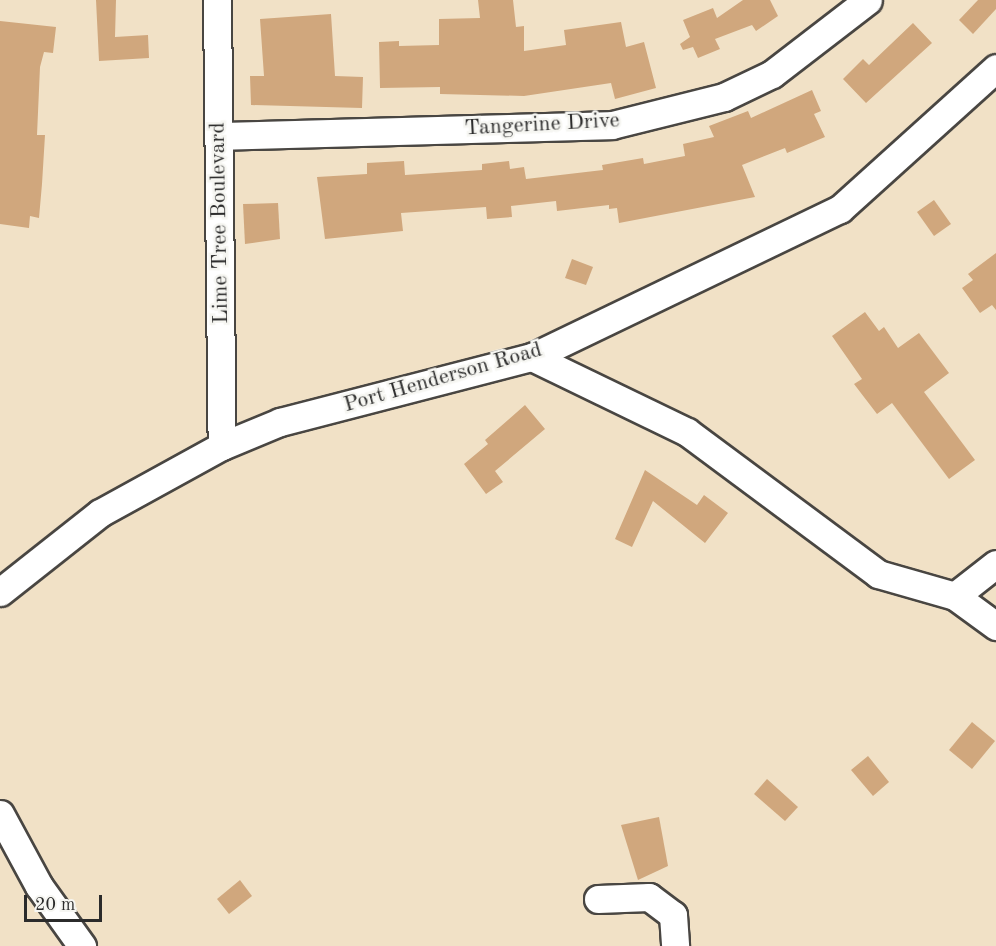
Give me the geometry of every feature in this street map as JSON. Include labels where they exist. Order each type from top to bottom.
[{"type":"street","name":"Lime Tree Boulevard","points":[[217,0],[222,446]]},
{"type":"street","name":"Tangerine Drive","points":[[219,136],[612,125],[724,97],[772,74],[868,0]]},
{"type":"street","name":"Port Henderson Road","points":[[0,592],[100,513],[222,446],[280,422],[532,357],[840,209],[996,68]]},
{"type":"street","points":[[532,357],[687,432],[878,574],[955,596],[996,626]]},
{"type":"street","points":[[955,596],[996,564]]},
{"type":"street","points":[[0,814],[39,886],[82,946]]},
{"type":"street","points":[[598,899],[649,897],[673,915],[675,946]]},
{"type":"building","points":[[96,0],[116,0],[115,37],[148,35],[149,58],[99,61]]},
{"type":"building","points":[[478,0],[513,0],[516,27],[524,26],[524,51],[566,45],[564,30],[621,22],[626,47],[644,42],[656,88],[615,99],[611,83],[524,96],[440,94],[440,87],[380,88],[379,42],[399,41],[399,46],[439,45],[439,19],[480,18]]},
{"type":"building","points":[[743,0],[770,0],[778,16],[756,31],[752,25],[715,39],[720,49],[698,58],[693,47],[683,50],[680,44],[690,37],[683,20],[713,8],[717,18]]},
{"type":"building","points":[[978,0],[996,0],[996,9],[973,34],[959,20]]},
{"type":"building","points":[[331,14],[335,76],[363,77],[362,108],[251,105],[250,76],[264,76],[260,19]]},
{"type":"building","points":[[0,21],[56,27],[53,53],[44,52],[40,67],[37,135],[45,135],[42,184],[39,218],[30,216],[29,228],[0,224]]},
{"type":"building","points":[[913,23],[932,43],[866,103],[843,79],[863,59],[869,65]]},
{"type":"building","points":[[812,90],[821,111],[814,114],[825,137],[787,153],[785,148],[742,165],[755,197],[619,223],[617,208],[609,209],[609,205],[557,211],[556,201],[511,206],[512,217],[487,219],[486,207],[401,213],[403,231],[325,239],[317,177],[367,174],[367,163],[404,161],[405,175],[482,170],[482,164],[509,161],[510,169],[524,167],[526,179],[603,170],[602,165],[643,158],[644,164],[685,156],[683,144],[714,137],[709,126],[748,111],[751,118]]},
{"type":"building","points":[[934,200],[951,224],[934,236],[917,212]]},
{"type":"building","points":[[278,203],[280,239],[245,244],[243,204]]},
{"type":"building","points":[[996,253],[996,310],[992,305],[980,313],[962,288],[973,280],[968,274]]},
{"type":"building","points":[[572,259],[593,267],[586,285],[565,278]]},
{"type":"building","points":[[865,312],[879,331],[884,327],[898,348],[919,333],[949,373],[924,392],[975,460],[949,479],[892,403],[877,414],[854,384],[862,379],[832,336]]},
{"type":"building","points":[[525,405],[545,429],[495,471],[503,482],[486,494],[464,464],[488,444],[485,440]]},
{"type":"building","points":[[645,470],[697,505],[704,495],[728,513],[705,543],[653,501],[632,547],[615,539]]},
{"type":"building","points":[[972,722],[995,741],[972,769],[949,750]]},
{"type":"building","points":[[868,756],[889,782],[873,796],[851,770]]},
{"type":"building","points":[[767,779],[798,807],[785,821],[754,794]]},
{"type":"building","points":[[659,817],[668,866],[638,880],[621,825]]},
{"type":"building","points":[[240,880],[252,896],[229,914],[217,899]]}]
